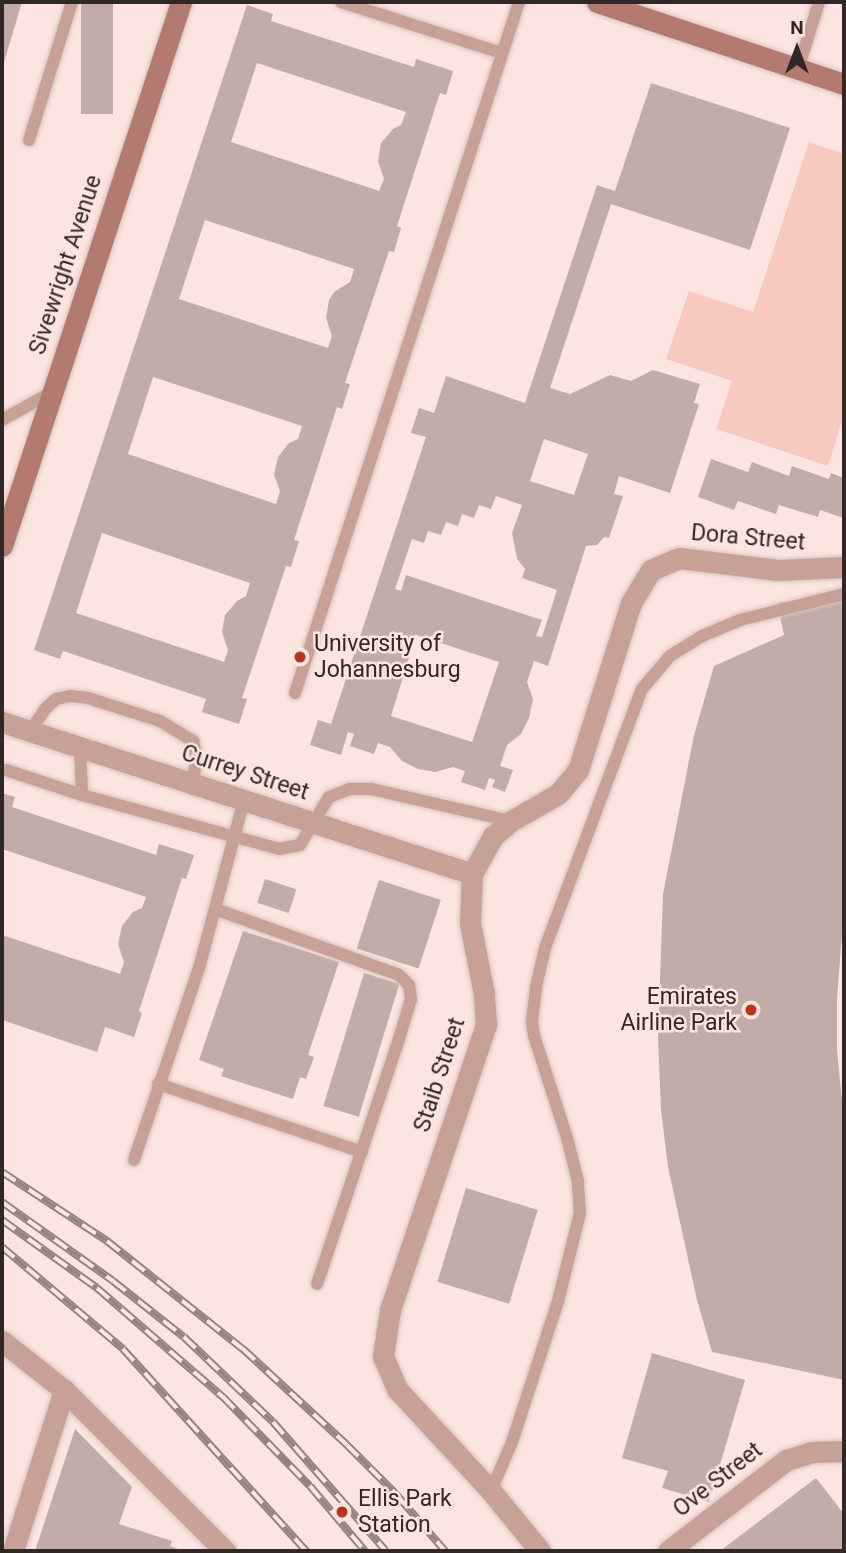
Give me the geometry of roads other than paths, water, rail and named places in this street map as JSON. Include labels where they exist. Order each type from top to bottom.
[{"type":"main road","name":"Sivewright Avenue","points":[[2,545],[181,2]]},
{"type":"main road","points":[[597,2],[844,84]]},
{"type":"street","name":"Dora Street","points":[[650,570],[679,558],[778,570],[844,567]]},
{"type":"street","name":"Staib Street","points":[[540,1551],[491,1491],[397,1389],[383,1356],[390,1310],[486,1025],[484,995],[470,923],[472,874],[494,836],[510,821],[558,794],[578,770],[631,603],[638,586],[650,570]]},
{"type":"street","name":"Currey Street","points":[[2,722],[472,874]]},
{"type":"street","points":[[2,1341],[64,1391],[225,1551]]},
{"type":"street","points":[[13,1551],[64,1391]]},
{"type":"street","name":"Ove Street","points":[[668,1551],[786,1460],[812,1452],[844,1451]]},
{"type":"lane","points":[[29,139],[72,2]]},
{"type":"lane","points":[[341,2],[502,53]]},
{"type":"lane","points":[[295,693],[519,2]]},
{"type":"lane","points":[[798,69],[819,2]]},
{"type":"lane","points":[[2,420],[52,392]]},
{"type":"lane","points":[[491,1491],[512,1441],[558,1301],[580,1213],[578,1181],[567,1138],[534,1036],[532,1021],[536,987],[545,948],[642,689],[670,656],[702,636],[740,620],[844,594]]},
{"type":"lane","points":[[30,731],[56,699],[70,696],[88,698],[160,721],[193,741],[197,758],[192,783]]},
{"type":"lane","points":[[80,747],[82,795]]},
{"type":"lane","points":[[6,770],[82,795],[233,838],[290,849],[307,837],[328,797],[351,789],[370,789],[510,821]]},
{"type":"lane","points":[[134,1160],[199,968],[244,800]]},
{"type":"lane","points":[[215,909],[400,975],[410,985],[411,999],[317,1284]]},
{"type":"lane","points":[[159,1084],[362,1152]]},
{"type":"railway","points":[[2,1172],[107,1241],[243,1349],[347,1445],[395,1493],[445,1551]]},
{"type":"railway","points":[[2,1202],[113,1281],[184,1337],[273,1422],[386,1551]]},
{"type":"railway","points":[[2,1220],[97,1288],[223,1397],[310,1486],[365,1551]]},
{"type":"railway","points":[[2,1247],[123,1349],[306,1551]]},
{"type":"place","name":"University of Johannesburg","points":[[300,657]]},
{"type":"place","name":"Emirates Airline Park","points":[[751,1010]]},
{"type":"place","name":"Ellis Park Station","points":[[342,1512]]}]
